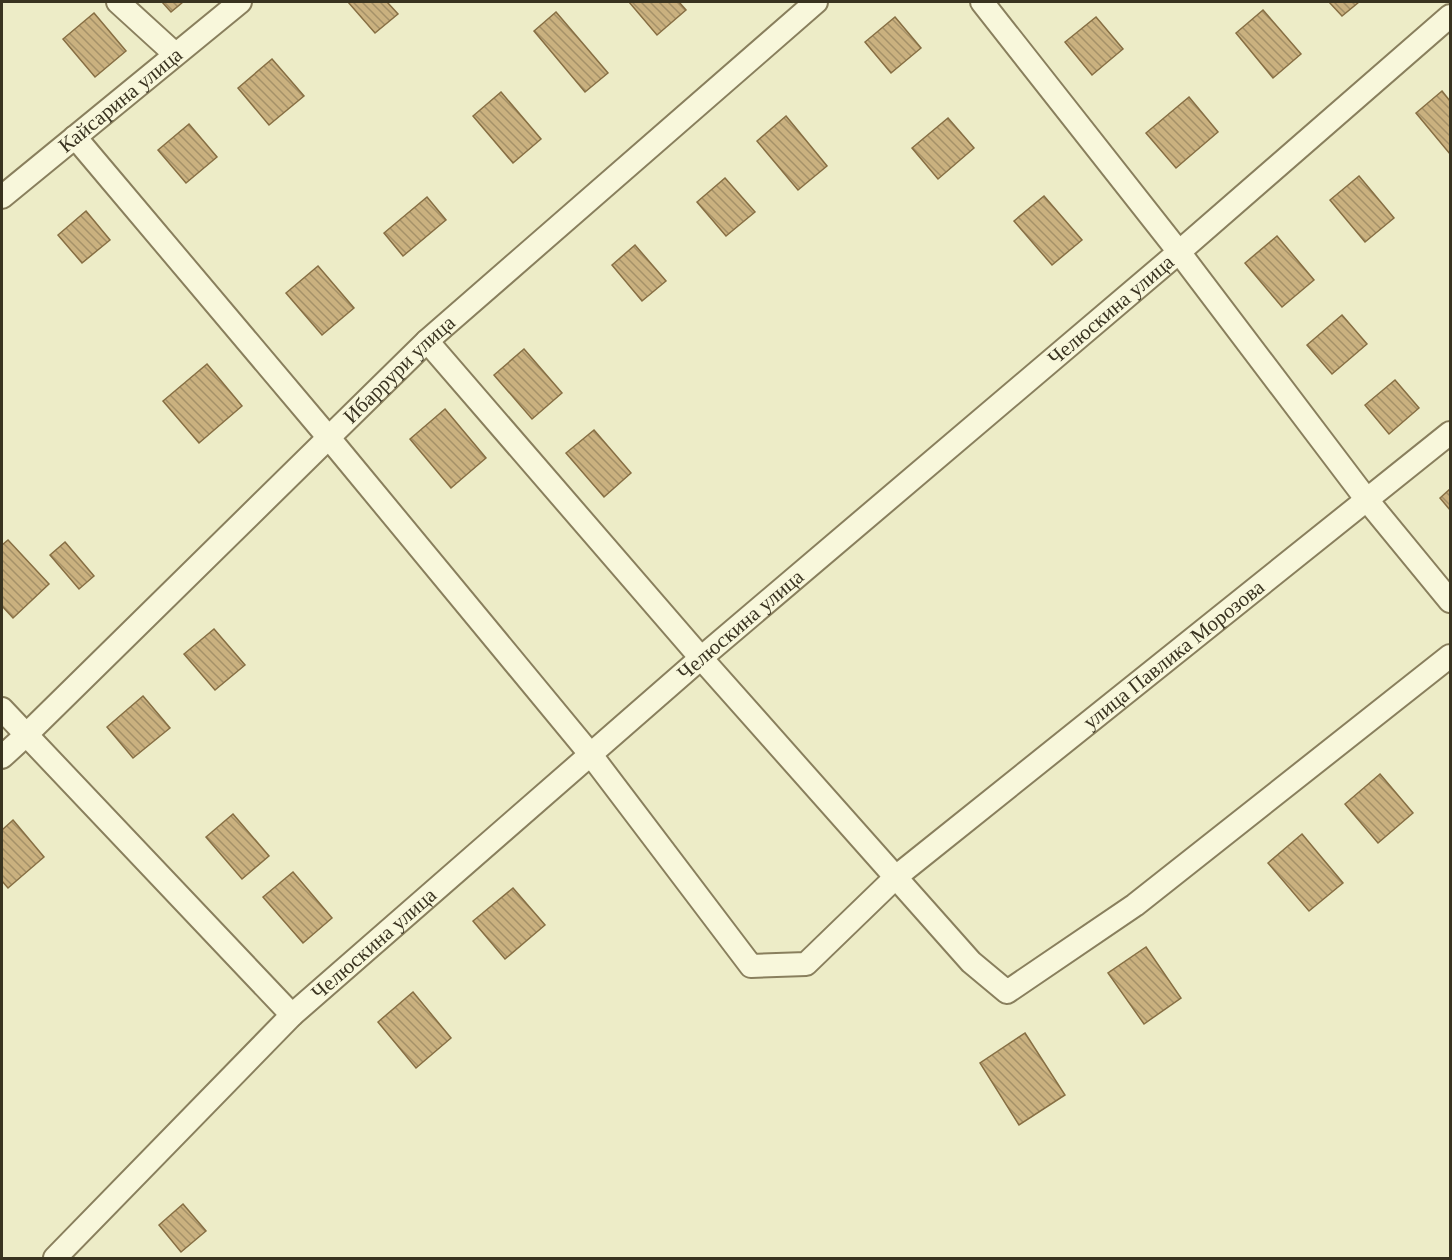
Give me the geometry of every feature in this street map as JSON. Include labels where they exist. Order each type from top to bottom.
[{"type":"street","points":[[118,2],[175,54]]},
{"type":"street","name":"Кайсарина улица","points":[[2,197],[240,2]]},
{"type":"street","name":"Ибаррури улица","points":[[2,757],[427,341],[816,2]]},
{"type":"street","points":[[982,2],[1179,252],[1367,500],[1450,601]]},
{"type":"street","name":"Челюскина улица","points":[[55,1258],[292,1015],[701,658],[1179,252],[1450,16]]},
{"type":"street","points":[[75,137],[329,438],[591,755]]},
{"type":"street","points":[[427,341],[701,658],[971,962],[1007,992],[1135,905],[1450,656]]},
{"type":"street","name":"улица Павлика Морозова","points":[[591,755],[751,966],[806,963],[897,876],[1450,433]]},
{"type":"street","points":[[2,709],[25,736],[292,1015]]},
{"type":"building","points":[[162,2],[183,2],[171,12]]},
{"type":"building","points":[[348,2],[387,2],[398,14],[375,33]]},
{"type":"building","points":[[629,2],[679,2],[686,10],[657,35]]},
{"type":"building","points":[[1329,2],[1359,2],[1342,16]]},
{"type":"building","points":[[1263,10],[1301,54],[1273,78],[1236,33]]},
{"type":"building","points":[[556,12],[608,73],[585,92],[534,31]]},
{"type":"building","points":[[94,13],[126,51],[95,77],[63,39]]},
{"type":"building","points":[[895,17],[921,48],[891,73],[865,42]]},
{"type":"building","points":[[1096,17],[1123,49],[1092,75],[1065,42]]},
{"type":"building","points":[[272,59],[304,96],[269,125],[238,88]]},
{"type":"building","points":[[1442,91],[1450,101],[1450,154],[1416,113]]},
{"type":"building","points":[[501,92],[541,139],[513,163],[473,116]]},
{"type":"building","points":[[1189,97],[1218,132],[1176,168],[1146,133]]},
{"type":"building","points":[[786,116],[827,166],[798,190],[757,141]]},
{"type":"building","points":[[948,118],[974,148],[938,179],[912,148]]},
{"type":"building","points":[[189,124],[217,157],[186,183],[158,150]]},
{"type":"building","points":[[1359,176],[1394,218],[1365,242],[1330,200]]},
{"type":"building","points":[[725,178],[755,212],[726,236],[697,202]]},
{"type":"building","points":[[1044,196],[1082,240],[1052,265],[1014,221]]},
{"type":"building","points":[[427,197],[446,220],[403,256],[384,233]]},
{"type":"building","points":[[86,211],[110,240],[82,263],[58,235]]},
{"type":"building","points":[[1277,236],[1314,280],[1282,307],[1245,263]]},
{"type":"building","points":[[635,245],[666,281],[642,301],[612,265]]},
{"type":"building","points":[[318,266],[354,308],[322,335],[286,293]]},
{"type":"building","points":[[1342,315],[1367,344],[1332,374],[1307,345]]},
{"type":"building","points":[[524,349],[562,393],[532,419],[494,375]]},
{"type":"building","points":[[207,364],[242,406],[199,443],[163,401]]},
{"type":"building","points":[[1395,380],[1419,408],[1389,434],[1365,405]]},
{"type":"building","points":[[445,409],[486,458],[451,488],[410,439]]},
{"type":"building","points":[[594,430],[631,473],[604,497],[566,453]]},
{"type":"building","points":[[1450,489],[1450,510],[1440,498]]},
{"type":"building","points":[[8,540],[49,584],[13,618],[2,606],[2,545]]},
{"type":"building","points":[[65,542],[94,576],[79,589],[50,555]]},
{"type":"building","points":[[214,629],[245,665],[215,690],[184,654]]},
{"type":"building","points":[[143,696],[170,728],[133,758],[107,727]]},
{"type":"building","points":[[1380,774],[1413,813],[1378,843],[1345,804]]},
{"type":"building","points":[[233,814],[269,856],[242,879],[206,837]]},
{"type":"building","points":[[13,820],[44,857],[8,888],[2,881],[2,830]]},
{"type":"building","points":[[1302,834],[1343,883],[1309,911],[1268,863]]},
{"type":"building","points":[[293,872],[332,918],[303,943],[263,897]]},
{"type":"building","points":[[513,888],[545,925],[505,959],[473,921]]},
{"type":"building","points":[[1146,947],[1181,998],[1144,1024],[1108,973]]},
{"type":"building","points":[[413,992],[451,1038],[416,1068],[378,1022]]},
{"type":"building","points":[[1025,1033],[1065,1095],[1019,1125],[980,1063]]},
{"type":"building","points":[[183,1204],[206,1231],[181,1252],[159,1225]]}]
